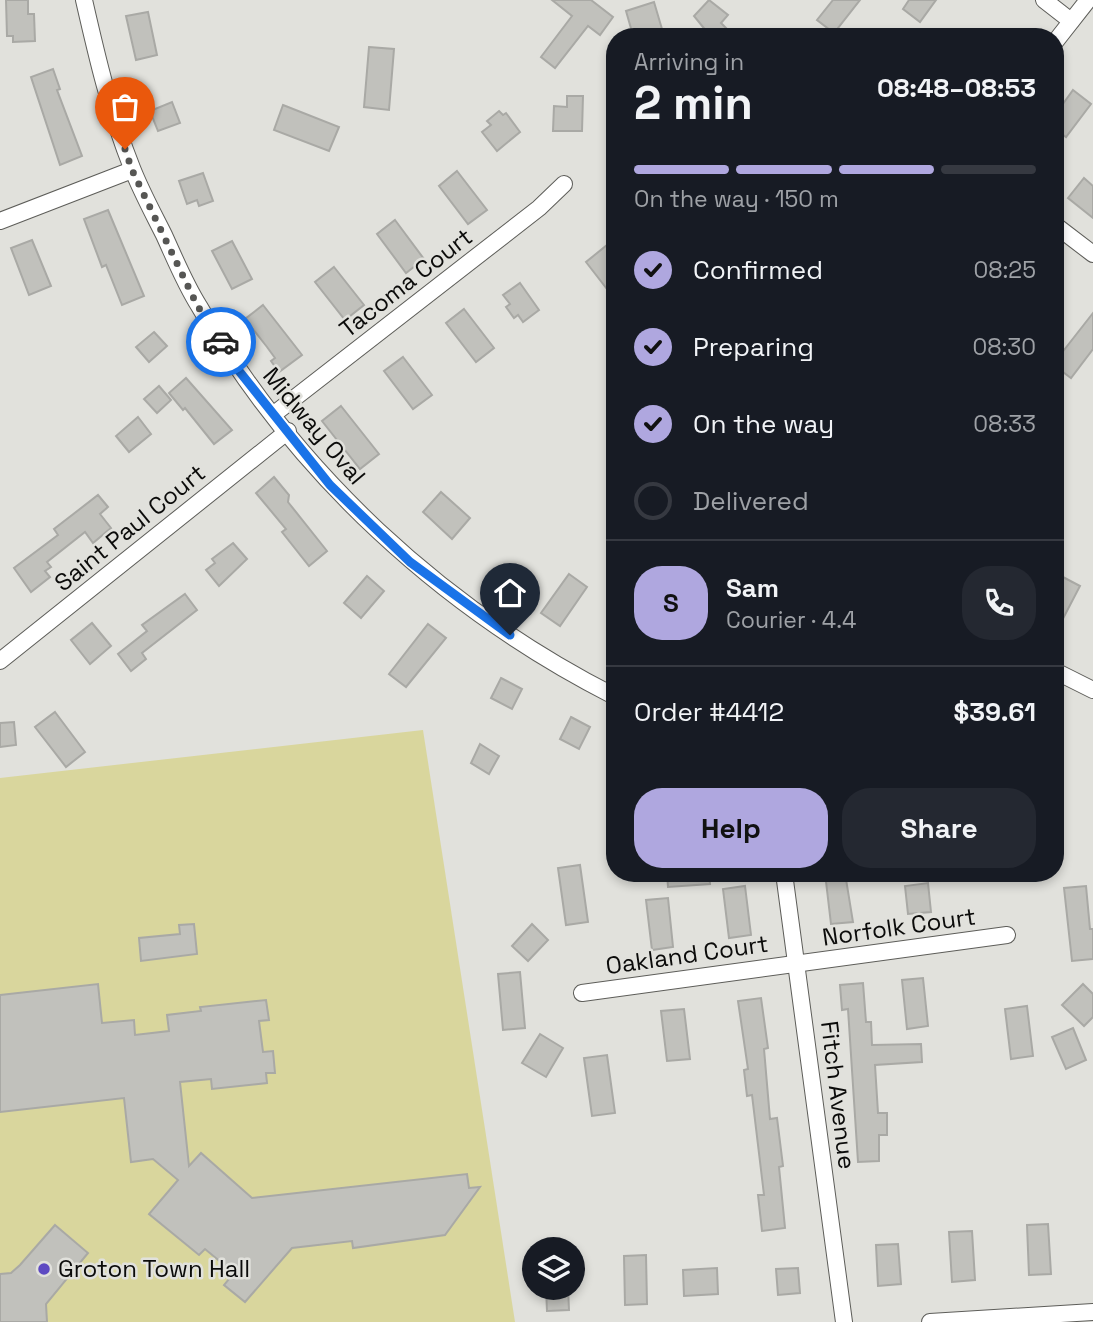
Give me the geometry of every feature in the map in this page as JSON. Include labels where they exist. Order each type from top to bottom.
[{"type":"street","name":"Midway Oval","points":[[84,0],[104,86],[132,170],[197,305],[239,371],[330,485],[410,562],[555,664],[606,692]]},
{"type":"street","points":[[1044,0],[1071,21]]},
{"type":"street","points":[[1064,30],[1088,0]]},
{"type":"street","points":[[0,221],[132,170]]},
{"type":"street","name":"Tacoma Court","points":[[274,414],[539,208],[564,184]]},
{"type":"street","points":[[1064,232],[1093,254]]},
{"type":"street","name":"Saint Paul Court","points":[[0,661],[288,431]]},
{"type":"street","points":[[1064,676],[1093,690]]},
{"type":"street","name":"Fitch Avenue","points":[[785,882],[844,1322]]},
{"type":"street","name":"Norfolk Court","points":[[798,963],[1007,935]]},
{"type":"street","name":"Oakland Court","points":[[582,993],[798,963]]},
{"type":"street","points":[[930,1322],[1093,1312]]},
{"type":"shaded area","points":[[423,730],[515,1322],[0,1322],[0,778]]},
{"type":"building","points":[[6,0],[28,0],[28,14],[34,14],[35,41],[13,42],[13,36],[7,36]]},
{"type":"building","points":[[552,0],[591,0],[613,17],[600,35],[588,26],[555,68],[541,57],[572,16]]},
{"type":"building","points":[[709,0],[728,15],[721,23],[726,28],[704,28],[694,16]]},
{"type":"building","points":[[833,0],[860,0],[838,28],[827,28],[817,20]]},
{"type":"building","points":[[909,0],[936,0],[920,22],[903,9]]},
{"type":"building","points":[[654,2],[662,28],[631,28],[626,11]]},
{"type":"building","points":[[148,12],[157,55],[136,60],[126,16]]},
{"type":"building","points":[[369,47],[394,49],[389,110],[364,107]]},
{"type":"building","points":[[53,69],[60,89],[57,90],[82,156],[60,165],[31,77]]},
{"type":"building","points":[[1073,90],[1091,104],[1066,137],[1064,136],[1064,102]]},
{"type":"building","points":[[567,96],[583,96],[582,131],[553,131],[554,106],[567,107]]},
{"type":"building","points":[[172,102],[180,123],[158,131],[150,111]]},
{"type":"building","points":[[283,105],[339,127],[329,151],[274,130]]},
{"type":"building","points":[[499,111],[503,115],[506,113],[520,132],[497,151],[482,132],[491,125],[487,121]]},
{"type":"building","points":[[457,171],[487,210],[468,224],[439,186]]},
{"type":"building","points":[[203,173],[213,201],[199,206],[197,200],[187,204],[179,181]]},
{"type":"building","points":[[1084,178],[1093,186],[1093,218],[1068,198]]},
{"type":"building","points":[[108,210],[144,296],[122,305],[106,265],[102,267],[84,219]]},
{"type":"building","points":[[395,220],[424,259],[406,273],[377,234]]},
{"type":"building","points":[[32,240],[51,286],[29,295],[11,248]]},
{"type":"building","points":[[232,241],[252,279],[232,289],[212,251]]},
{"type":"building","points":[[606,246],[606,288],[586,262]]},
{"type":"building","points":[[334,267],[364,305],[345,320],[315,282]]},
{"type":"building","points":[[520,283],[539,310],[523,322],[518,315],[514,318],[506,307],[510,304],[503,295]]},
{"type":"building","points":[[263,305],[302,355],[279,372],[271,361],[275,358],[245,319]]},
{"type":"building","points":[[464,309],[494,348],[476,362],[446,323]]},
{"type":"building","points":[[1093,313],[1093,349],[1071,378],[1064,373],[1064,350]]},
{"type":"building","points":[[154,332],[167,346],[149,362],[136,347]]},
{"type":"building","points":[[403,357],[432,395],[413,409],[384,371]]},
{"type":"building","points":[[186,378],[232,430],[214,444],[169,393]]},
{"type":"building","points":[[159,386],[171,400],[157,413],[144,399]]},
{"type":"building","points":[[341,406],[379,454],[360,469],[322,421]]},
{"type":"building","points":[[138,417],[151,434],[129,452],[116,436]]},
{"type":"building","points":[[274,477],[289,495],[288,502],[327,551],[309,566],[282,532],[286,529],[256,493]]},
{"type":"building","points":[[441,492],[470,518],[452,539],[423,512]]},
{"type":"building","points":[[98,495],[108,507],[100,514],[111,528],[93,543],[85,532],[47,562],[51,567],[45,571],[50,577],[31,592],[14,568],[58,535],[54,529]]},
{"type":"building","points":[[233,543],[247,559],[219,586],[206,570],[215,563],[212,559]]},
{"type":"building","points":[[569,574],[587,587],[560,626],[541,613]]},
{"type":"building","points":[[367,576],[384,591],[361,618],[344,603]]},
{"type":"building","points":[[1064,578],[1080,586],[1064,617]]},
{"type":"building","points":[[185,594],[197,610],[142,653],[146,659],[131,671],[118,654],[147,631],[142,625]]},
{"type":"building","points":[[92,623],[111,646],[90,664],[71,640]]},
{"type":"building","points":[[428,624],[446,638],[406,687],[389,674]]},
{"type":"building","points":[[501,678],[522,689],[512,709],[491,698]]},
{"type":"building","points":[[55,712],[85,752],[66,767],[35,727]]},
{"type":"building","points":[[571,717],[590,727],[579,749],[560,739]]},
{"type":"building","points":[[14,722],[16,745],[0,747],[0,723]]},
{"type":"building","points":[[480,744],[499,756],[489,774],[471,763]]},
{"type":"building","points":[[580,865],[588,922],[566,925],[558,868]]},
{"type":"building","points":[[668,882],[710,882],[710,884],[668,887]]},
{"type":"building","points":[[826,882],[846,882],[853,922],[831,924]]},
{"type":"building","points":[[928,883],[931,912],[908,914],[905,886]]},
{"type":"building","points":[[745,886],[751,935],[729,938],[723,889]]},
{"type":"building","points":[[1086,886],[1090,929],[1093,929],[1093,959],[1072,961],[1064,888]]},
{"type":"building","points":[[668,898],[673,947],[652,950],[646,900]]},
{"type":"building","points":[[194,924],[197,954],[141,961],[139,938],[180,934],[179,925]]},
{"type":"building","points":[[532,924],[548,940],[528,961],[512,946]]},
{"type":"building","points":[[520,972],[525,1028],[503,1030],[498,974]]},
{"type":"building","points":[[923,978],[928,1026],[907,1029],[902,980]]},
{"type":"building","points":[[863,983],[866,1022],[871,1022],[872,1045],[921,1044],[922,1062],[875,1065],[878,1113],[887,1113],[887,1135],[879,1135],[879,1161],[858,1162],[848,1009],[842,1010],[840,985]]},
{"type":"building","points":[[98,984],[102,1023],[134,1020],[135,1035],[169,1031],[167,1015],[201,1011],[200,1007],[266,1000],[269,1020],[259,1021],[263,1052],[273,1051],[275,1073],[266,1073],[267,1083],[212,1089],[211,1079],[180,1082],[189,1166],[201,1153],[252,1198],[467,1174],[469,1188],[480,1187],[445,1235],[353,1248],[352,1241],[292,1248],[245,1302],[224,1285],[234,1273],[205,1249],[199,1255],[149,1214],[178,1180],[153,1159],[131,1162],[124,1098],[0,1112],[0,995]]},
{"type":"building","points":[[1083,984],[1093,994],[1093,1017],[1084,1026],[1062,1005]]},
{"type":"building","points":[[761,998],[768,1048],[764,1049],[770,1119],[777,1118],[783,1166],[779,1167],[785,1228],[762,1231],[758,1195],[764,1195],[752,1095],[747,1096],[744,1070],[748,1069],[738,1001]]},
{"type":"building","points":[[1027,1006],[1033,1056],[1011,1059],[1005,1009]]},
{"type":"building","points":[[684,1009],[690,1059],[667,1061],[661,1011]]},
{"type":"building","points":[[1073,1028],[1086,1060],[1066,1069],[1052,1037]]},
{"type":"building","points":[[540,1034],[563,1048],[546,1077],[522,1063]]},
{"type":"building","points":[[607,1055],[615,1113],[592,1116],[584,1058]]},
{"type":"building","points":[[1048,1224],[1051,1274],[1029,1275],[1027,1225]]},
{"type":"building","name":"Groton Town Hall","points":[[55,1225],[88,1253],[46,1304],[47,1322],[0,1322],[0,1274],[11,1273],[20,1265]]},
{"type":"building","points":[[972,1231],[975,1280],[952,1282],[949,1232]]},
{"type":"building","points":[[898,1244],[901,1284],[878,1286],[876,1245]]},
{"type":"building","points":[[646,1255],[647,1304],[625,1305],[624,1256]]},
{"type":"building","points":[[717,1268],[718,1294],[684,1296],[683,1270]]},
{"type":"building","points":[[798,1268],[800,1293],[778,1295],[776,1269]]},
{"type":"building","points":[[547,1300],[569,1300],[569,1310],[547,1311]]},
{"type":"way so far","points":[[125,149],[132,170],[197,305],[221,342]]},
{"type":"place","name":"Groton Town Hall","points":[[44,1269]]},
{"type":"route","points":[[221,342],[239,371],[330,485],[410,562],[510,635]]}]
